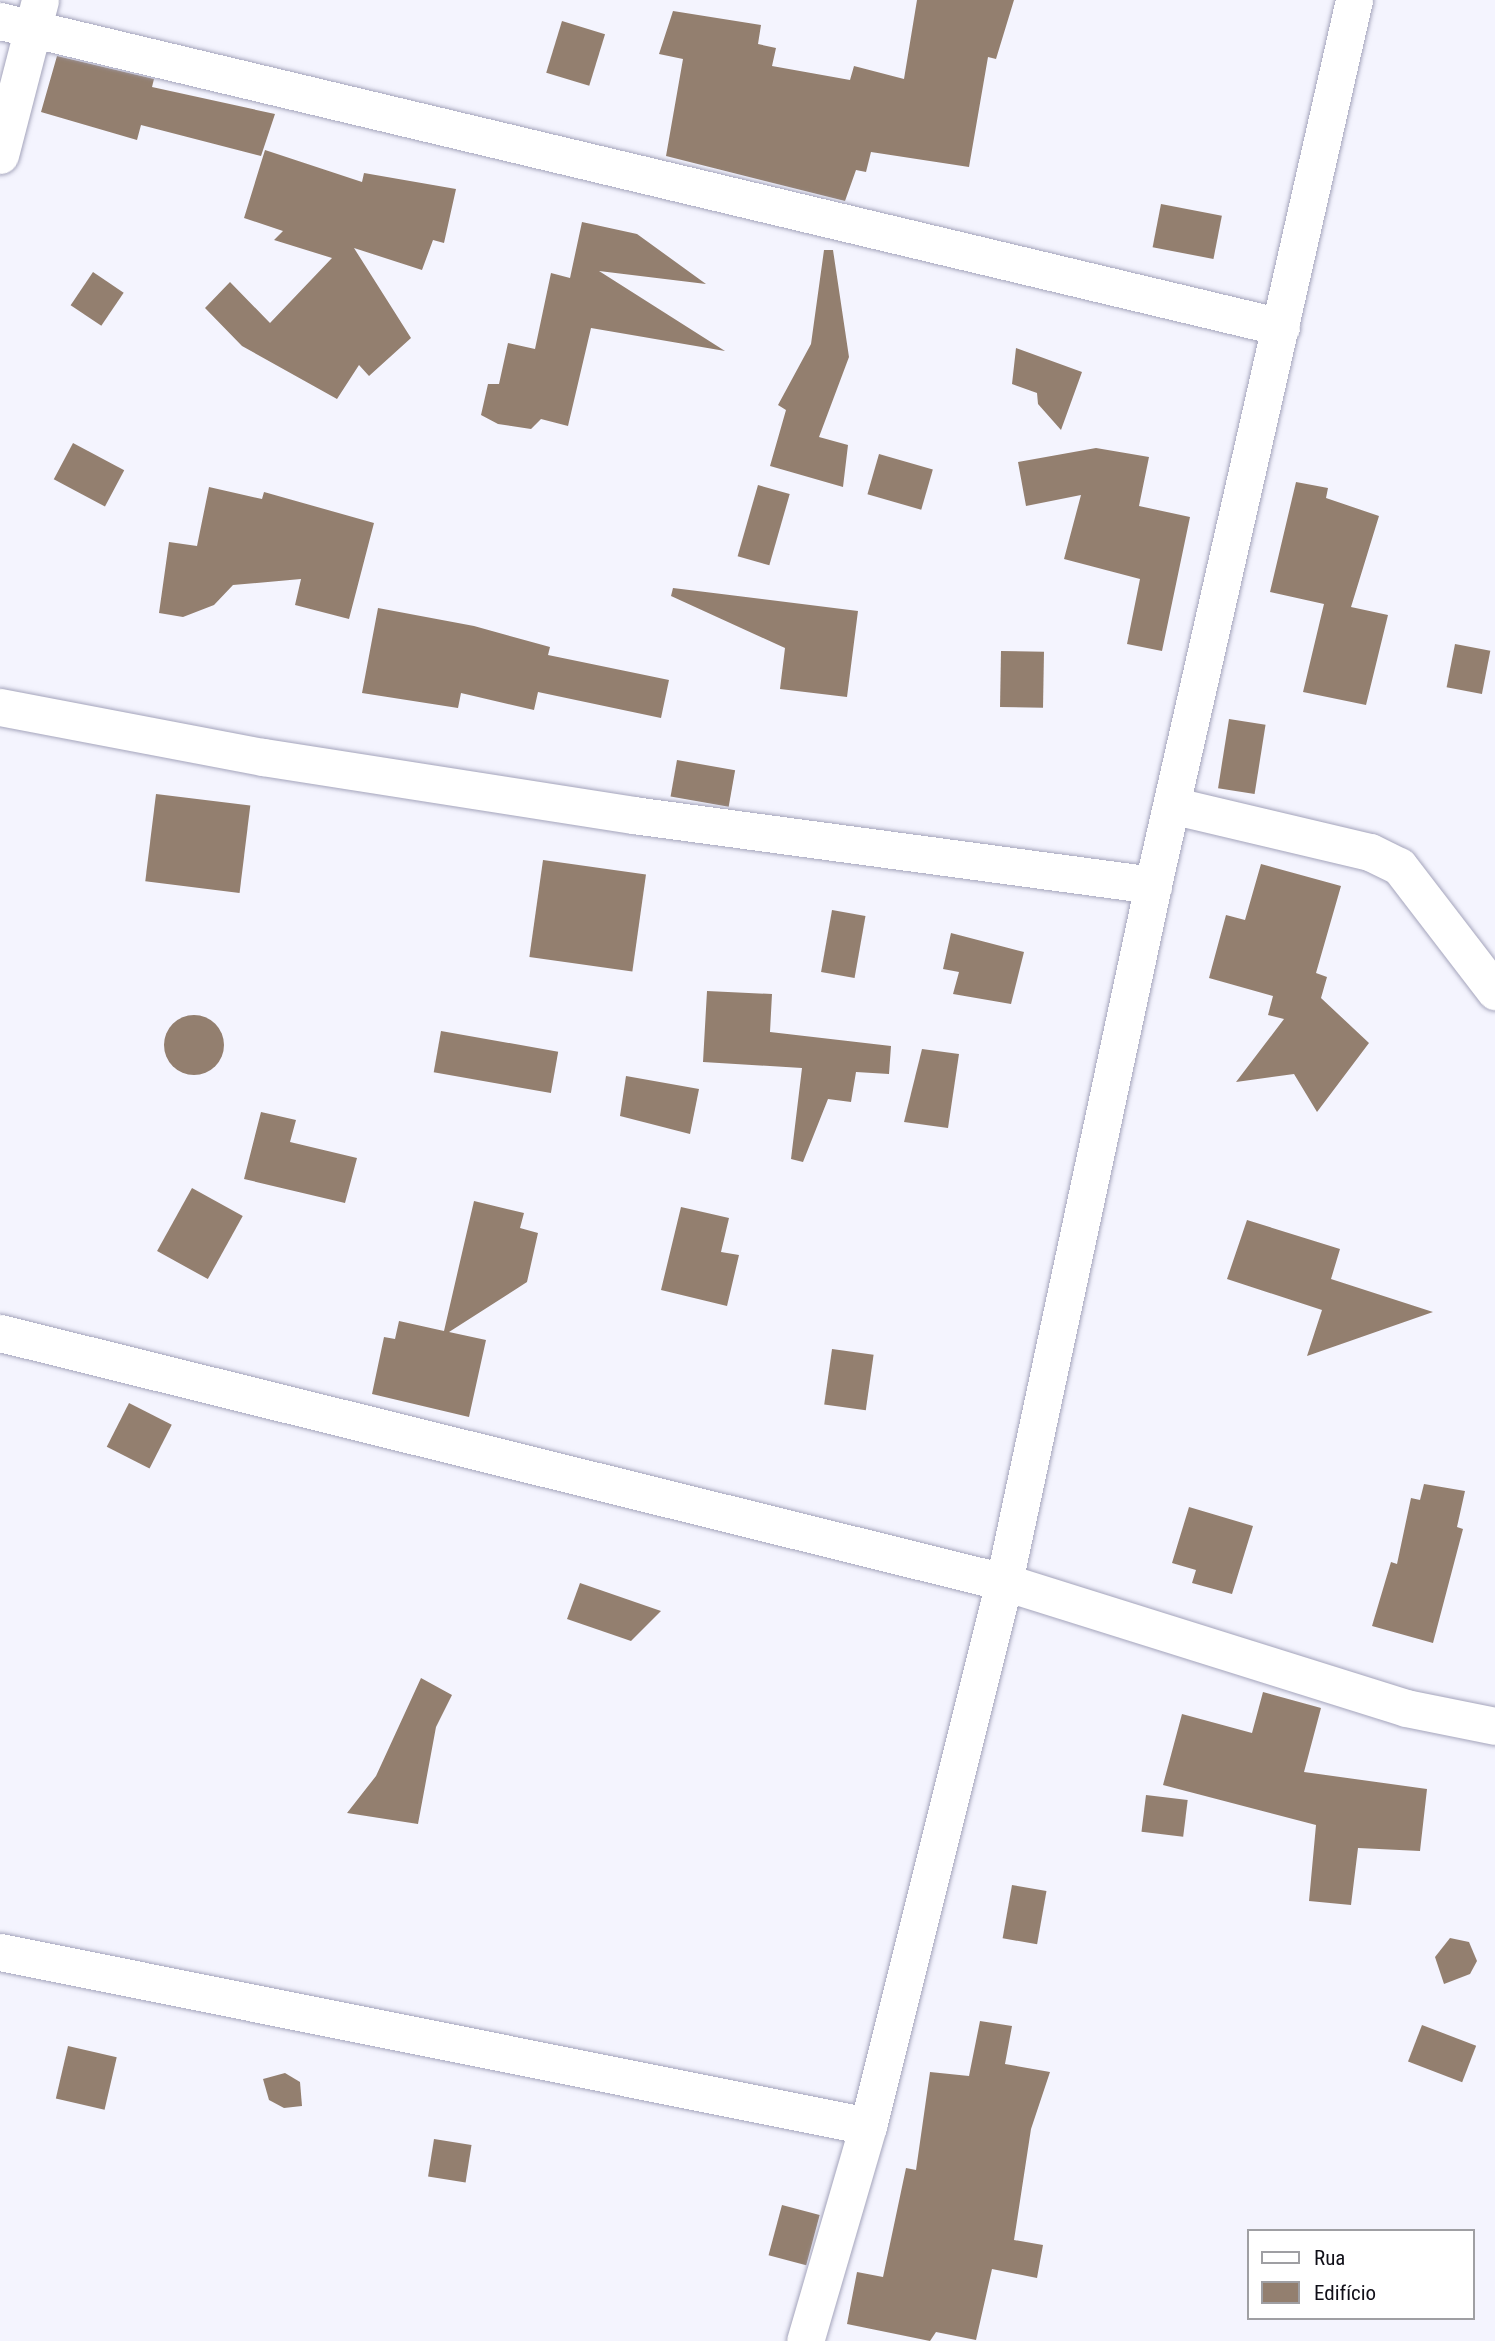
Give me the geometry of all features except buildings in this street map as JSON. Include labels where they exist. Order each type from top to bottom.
[{"type":"street","points":[[805,2341],[868,2126],[1004,1582],[1153,885],[1175,806],[1354,0]]},
{"type":"street","points":[[0,155],[24,16],[1281,327]]},
{"type":"street","points":[[0,707],[263,757],[620,813],[1153,885]]},
{"type":"street","points":[[1175,806],[1370,852],[1399,866],[1495,991]]},
{"type":"street","points":[[0,1333],[1004,1582],[1406,1708],[1495,1726]]},
{"type":"street","points":[[0,1952],[868,2126]]}]
